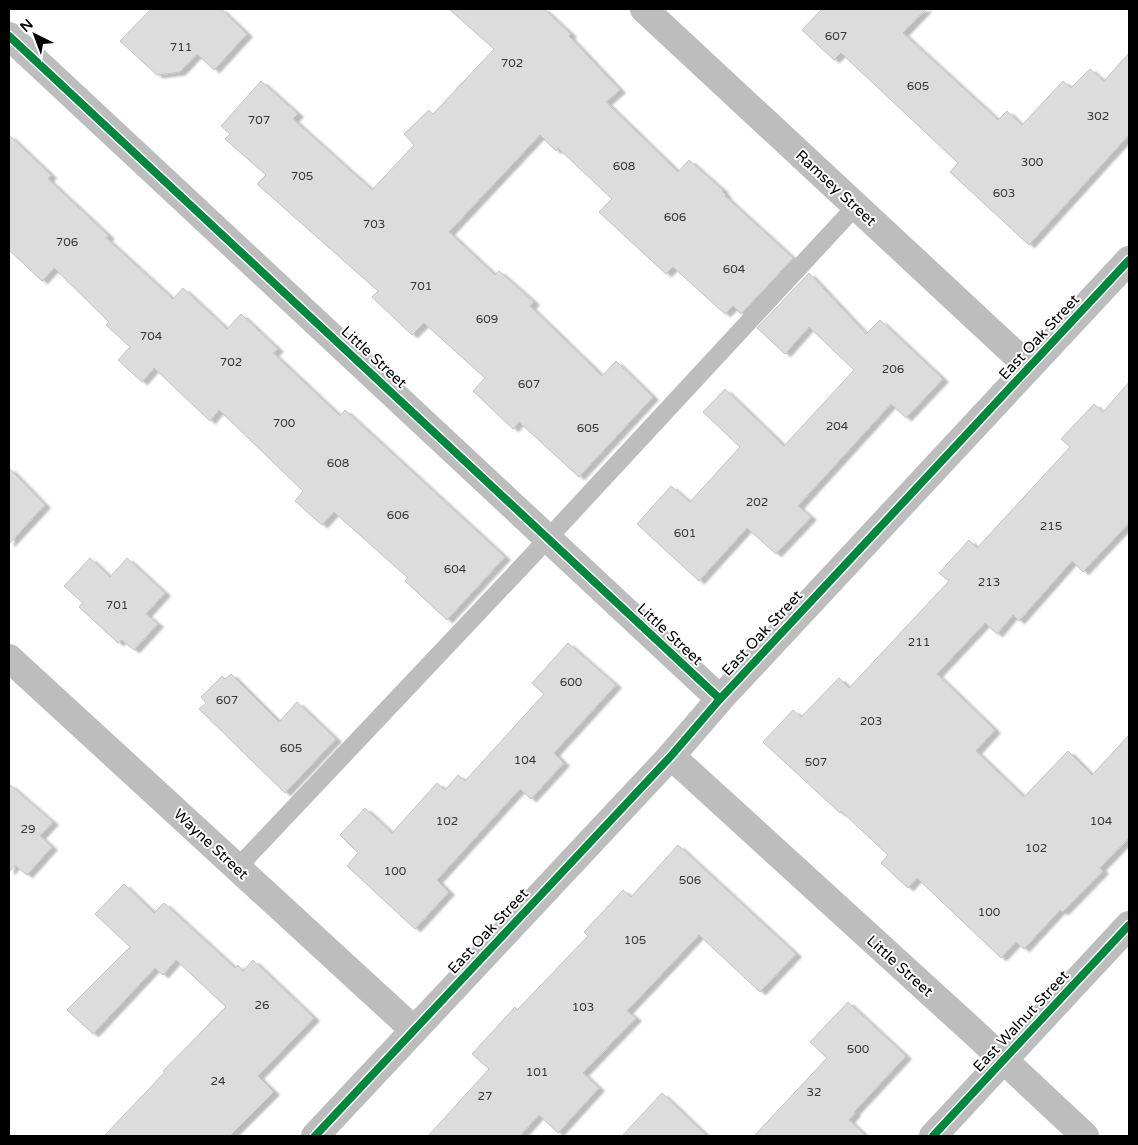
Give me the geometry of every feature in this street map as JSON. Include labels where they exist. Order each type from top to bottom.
[{"type":"street","name":"Ramsey Street","points":[[644,9],[1029,367]]},
{"type":"street","name":"Little Street","points":[[9,36],[720,699]]},
{"type":"street","name":"East Oak Street","points":[[315,1136],[1129,260]]},
{"type":"street","name":"Wayne Street","points":[[13,671],[237,868],[414,1030]]},
{"type":"street","name":"Little Street","points":[[670,756],[1085,1136]]},
{"type":"street","name":"East Walnut Street","points":[[933,1136],[1129,925]]},
{"type":"lane","points":[[237,868],[548,538],[856,206]]},
{"type":"building","points":[[151,9],[221,9],[247,34],[214,70],[197,54],[180,72],[157,75],[120,41]]},
{"type":"building","points":[[449,9],[544,9],[571,34],[569,36],[620,90],[606,102],[678,172],[689,160],[723,190],[725,196],[793,258],[741,314],[733,306],[725,314],[673,267],[666,274],[599,212],[612,199],[558,148],[556,151],[540,135],[449,232],[495,275],[499,271],[534,302],[530,306],[602,376],[616,361],[653,397],[579,477],[519,422],[513,429],[473,391],[485,378],[424,323],[412,335],[372,297],[378,291],[257,184],[266,175],[225,139],[230,134],[221,126],[261,81],[298,114],[293,119],[372,190],[414,145],[404,134],[429,110],[433,114],[494,49]]},
{"type":"building","points":[[822,9],[926,9],[903,33],[998,120],[1007,111],[1022,125],[1063,81],[1071,88],[1090,69],[1104,81],[1129,53],[1129,135],[1029,245],[950,172],[958,163],[841,53],[834,60],[802,30]]},
{"type":"building","points":[[9,135],[51,175],[48,179],[109,236],[106,238],[173,299],[183,288],[227,329],[241,314],[278,349],[273,353],[340,416],[345,410],[505,557],[447,620],[405,581],[408,578],[334,512],[322,525],[295,501],[303,491],[219,410],[210,421],[154,368],[142,382],[118,360],[130,347],[106,325],[109,322],[54,268],[42,281],[9,250]]},
{"type":"building","points":[[809,273],[866,334],[880,320],[943,379],[906,418],[891,404],[798,506],[811,517],[776,554],[747,528],[699,581],[637,524],[671,486],[690,502],[740,447],[703,412],[725,389],[784,446],[854,370],[809,327],[785,354],[757,328]]},
{"type":"building","points":[[1129,382],[1129,523],[1083,572],[1072,561],[1019,621],[1013,615],[997,634],[985,623],[937,674],[995,730],[976,751],[1024,797],[1068,751],[1092,775],[1129,735],[1129,838],[1100,868],[1103,871],[1063,912],[1060,910],[1024,949],[1016,942],[1001,958],[917,878],[908,888],[881,863],[888,855],[763,742],[793,710],[801,717],[839,678],[849,688],[949,581],[939,573],[969,540],[977,548],[1070,447],[1061,439],[1094,404],[1103,412]]},
{"type":"building","points":[[9,468],[45,505],[9,544]]},
{"type":"building","points":[[90,558],[110,577],[127,558],[165,593],[146,614],[158,624],[134,650],[122,640],[118,643],[79,607],[83,603],[64,586]]},
{"type":"building","points":[[568,643],[616,685],[554,753],[564,763],[531,799],[520,789],[437,880],[449,892],[415,929],[347,866],[358,853],[340,835],[365,808],[392,833],[437,783],[445,790],[458,775],[465,781],[544,694],[532,683]]},
{"type":"building","points":[[231,674],[279,722],[297,702],[336,739],[285,793],[199,709],[206,703],[201,697],[222,676],[225,679]]},
{"type":"building","points":[[9,784],[53,822],[40,836],[52,847],[27,875],[15,865],[9,872]]},
{"type":"building","points":[[678,845],[796,954],[760,992],[699,935],[627,1011],[636,1018],[583,1073],[599,1088],[558,1133],[539,1115],[520,1136],[428,1136],[489,1069],[472,1054],[515,1007],[517,1010],[588,936],[584,932],[623,890],[631,897]]},
{"type":"building","points":[[124,884],[154,913],[164,903],[235,968],[238,965],[243,971],[253,960],[314,1018],[258,1076],[274,1092],[230,1136],[104,1136],[165,1072],[163,1071],[226,1007],[176,960],[163,975],[155,968],[93,1034],[67,1010],[130,947],[95,914]]},
{"type":"building","points":[[848,1002],[906,1056],[854,1112],[849,1120],[866,1136],[754,1136],[827,1058],[810,1042]]},
{"type":"building","points":[[662,1093],[707,1136],[622,1136]]},
{"type":"cycle path","points":[[9,36],[720,699]]},
{"type":"cycle path","points":[[315,1136],[671,756],[720,699],[1129,260]]},
{"type":"cycle path","points":[[933,1136],[1129,925]]}]
